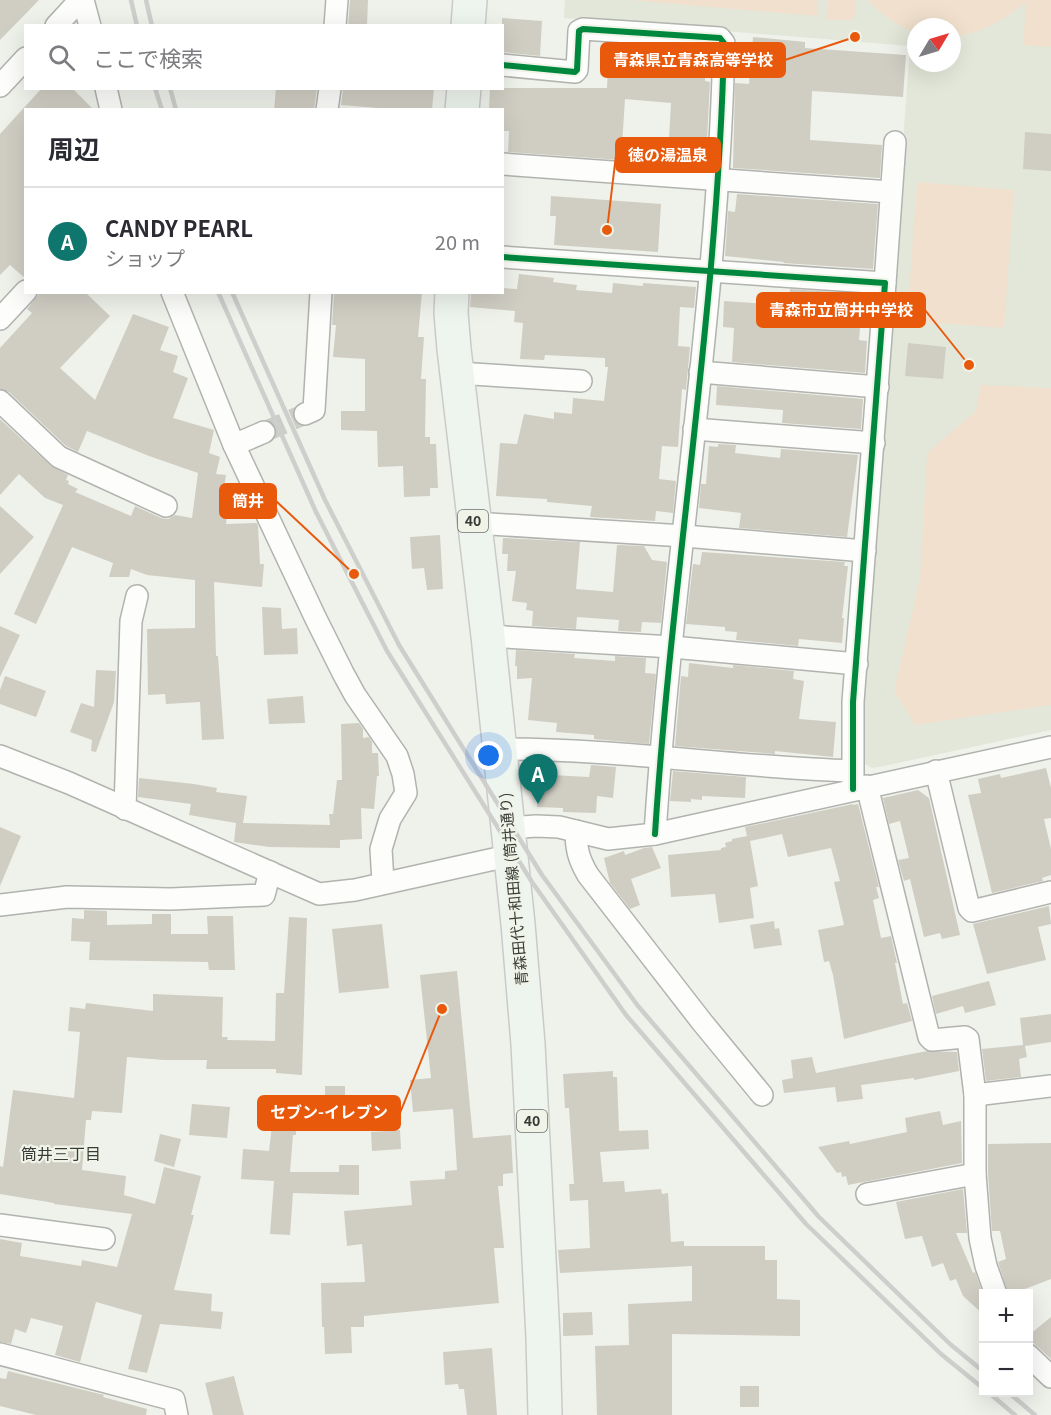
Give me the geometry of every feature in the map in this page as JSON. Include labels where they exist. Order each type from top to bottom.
[{"type":"main road","points":[[468,24],[470,0]]},
{"type":"main road","points":[[462,108],[464,90]]},
{"type":"main road","name":"青森田代十和田線 (筒井通り)","points":[[452,294],[451,313],[511,841],[527,1034],[545,1415]]},
{"type":"street","points":[[58,24],[82,0],[89,24]]},
{"type":"street","points":[[335,24],[337,0]]},
{"type":"street","points":[[504,65],[575,72],[579,31],[583,29],[720,38],[724,43],[709,271],[660,756],[655,834]]},
{"type":"street","points":[[0,86],[24,60]]},
{"type":"street","points":[[106,90],[111,108]]},
{"type":"street","points":[[327,108],[330,90]]},
{"type":"street","points":[[895,142],[857,664],[857,782],[929,1036],[932,1040],[965,1036],[968,1039],[975,1095],[975,1174],[980,1238],[986,1266],[995,1289]]},
{"type":"street","points":[[504,164],[891,192]]},
{"type":"street","points":[[504,257],[885,284]]},
{"type":"street","points":[[0,319],[24,293]]},
{"type":"street","points":[[173,294],[234,445],[343,673],[355,695],[397,756],[406,793],[390,819],[384,834],[381,849],[383,882]]},
{"type":"street","points":[[305,414],[314,410],[321,294]]},
{"type":"street","points":[[700,372],[878,387]]},
{"type":"street","points":[[458,373],[581,381]]},
{"type":"street","points":[[0,401],[59,457],[166,506]]},
{"type":"street","points":[[694,429],[874,443]]},
{"type":"street","points":[[234,445],[264,432]]},
{"type":"street","points":[[474,522],[865,551]]},
{"type":"street","points":[[125,809],[130,621],[137,596]]},
{"type":"street","points":[[488,636],[672,647],[857,664]]},
{"type":"street","points":[[0,756],[69,783],[319,894],[355,890],[383,882],[511,841],[545,826],[608,839],[655,834],[857,782],[936,771],[1051,747]]},
{"type":"street","points":[[500,749],[660,756],[811,770],[857,782]]},
{"type":"street","points":[[936,771],[969,909],[972,911],[1051,892]]},
{"type":"street","points":[[576,831],[579,861],[588,875],[762,1095]]},
{"type":"street","points":[[0,905],[67,897],[171,898],[264,895],[270,872]]},
{"type":"street","points":[[975,1095],[1051,1086]]},
{"type":"street","points":[[867,1194],[975,1174]]},
{"type":"street","points":[[0,1226],[104,1239]]},
{"type":"street","points":[[0,1354],[174,1400],[177,1415]]},
{"type":"street","points":[[1033,1359],[1051,1377]]},
{"type":"shaded area","points":[[565,0],[1051,0],[1051,730],[872,768],[865,764],[864,753],[865,667],[908,72],[961,72],[961,18],[907,18],[907,46],[564,18]]},
{"type":"shaded area","points":[[628,0],[818,0],[817,16]]},
{"type":"shaded area","points":[[828,0],[856,0],[854,20],[826,20]]},
{"type":"shaded area","points":[[867,0],[1051,0],[1051,47],[1023,45],[1026,2],[992,25],[961,35],[961,18],[907,18],[907,29]]},
{"type":"shaded area","points":[[917,182],[1014,190],[1004,328],[907,321]]},
{"type":"shaded area","points":[[980,385],[1051,388],[1051,705],[915,725],[894,691],[920,578],[927,453],[976,411]]},
{"type":"building","points":[[0,0],[39,0],[0,40]]},
{"type":"building","points":[[350,0],[368,0],[367,24],[348,24]]},
{"type":"building","points":[[502,18],[542,21],[540,56],[504,52],[504,24],[502,24]]},
{"type":"building","points":[[753,37],[805,42],[805,48],[906,55],[903,97],[812,91],[810,140],[882,145],[880,178],[733,168],[735,83],[749,84]]},
{"type":"building","points":[[603,43],[697,49],[695,76],[705,77],[705,81],[710,82],[706,160],[668,157],[671,103],[625,99],[621,160],[508,152],[509,131],[504,131],[504,108],[489,108],[490,90],[607,88],[608,66],[601,65]]},
{"type":"building","points":[[40,90],[74,90],[92,108],[24,108],[24,277],[10,265],[0,275],[0,134]]},
{"type":"building","points":[[276,90],[317,90],[314,108],[274,108]]},
{"type":"building","points":[[343,90],[434,90],[432,108],[341,105]]},
{"type":"building","points":[[1025,132],[1051,134],[1051,171],[1023,169]]},
{"type":"building","points":[[737,194],[878,204],[873,269],[783,263],[725,256],[728,211],[735,212]]},
{"type":"building","points":[[551,196],[661,204],[658,252],[554,245],[556,216],[550,216]]},
{"type":"building","points":[[519,274],[554,278],[553,282],[577,285],[576,290],[612,293],[613,283],[696,287],[694,308],[680,307],[678,346],[690,347],[686,390],[682,389],[678,447],[662,446],[659,479],[676,481],[673,513],[656,511],[655,521],[590,517],[592,506],[547,502],[547,499],[496,496],[500,443],[517,444],[524,414],[554,419],[554,412],[572,414],[573,398],[604,401],[608,367],[605,367],[605,358],[545,355],[544,360],[520,359],[523,323],[514,322],[515,311],[470,307],[471,294],[504,294],[504,288],[517,289]]},
{"type":"building","points":[[790,289],[863,294],[859,340],[867,341],[865,373],[732,362],[734,328],[723,327],[724,301],[789,304]]},
{"type":"building","points":[[38,294],[87,294],[110,316],[60,368],[95,400],[133,314],[169,327],[160,350],[178,356],[173,372],[188,378],[173,418],[214,430],[209,453],[220,457],[216,474],[226,475],[222,501],[229,502],[226,524],[257,523],[260,564],[264,564],[262,587],[214,582],[216,656],[218,656],[224,739],[202,740],[200,702],[166,704],[165,694],[148,695],[147,629],[195,628],[195,580],[147,575],[131,569],[129,577],[109,577],[113,563],[72,547],[36,624],[14,614],[63,505],[45,498],[19,474],[0,495],[0,419],[51,466],[68,475],[66,480],[69,481],[68,484],[78,489],[75,492],[131,516],[135,506],[161,518],[168,519],[175,515],[192,518],[198,473],[87,431],[78,452],[66,446],[9,392],[0,389],[0,348],[32,313],[27,309]]},
{"type":"building","points":[[334,294],[422,294],[418,337],[424,337],[421,379],[426,379],[425,437],[430,437],[430,444],[436,444],[438,488],[430,488],[430,496],[404,497],[403,466],[378,467],[377,431],[341,430],[341,411],[365,411],[365,359],[333,357],[336,325],[332,325]]},
{"type":"building","points":[[908,343],[946,347],[943,379],[905,376]]},
{"type":"building","points":[[717,386],[863,399],[861,429],[782,423],[783,410],[716,405]]},
{"type":"building","points":[[718,444],[736,445],[735,453],[780,458],[781,449],[858,455],[847,537],[739,528],[741,513],[699,508],[701,484],[706,484],[709,446],[718,447]]},
{"type":"building","points":[[0,506],[34,537],[0,574]]},
{"type":"building","points":[[440,535],[443,589],[427,590],[424,568],[412,569],[410,537]]},
{"type":"building","points":[[503,538],[580,542],[576,589],[613,592],[617,545],[644,546],[652,560],[667,562],[661,623],[642,622],[641,632],[618,631],[619,620],[577,617],[576,629],[532,626],[533,611],[526,610],[527,603],[512,601],[516,571],[507,571],[508,554],[502,554]]},
{"type":"building","points":[[702,552],[845,562],[844,566],[848,566],[842,618],[844,618],[842,643],[799,639],[798,646],[736,640],[737,632],[725,631],[725,627],[686,624],[693,564],[700,565]]},
{"type":"building","points":[[262,607],[281,608],[282,629],[297,628],[298,654],[264,655]]},
{"type":"building","points":[[0,626],[20,635],[0,677]]},
{"type":"building","points":[[516,650],[575,654],[574,658],[615,661],[615,656],[646,658],[645,673],[656,674],[649,744],[594,739],[594,735],[556,732],[557,723],[528,720],[532,678],[517,679]]},
{"type":"building","points":[[689,663],[794,671],[793,679],[804,681],[799,719],[836,722],[833,757],[775,751],[775,754],[675,746],[681,676],[688,677]]},
{"type":"building","points":[[96,670],[116,671],[114,702],[96,752],[91,751],[92,740],[70,732],[81,703],[94,707]]},
{"type":"building","points":[[5,676],[46,691],[36,717],[0,704],[0,690]]},
{"type":"building","points":[[303,696],[305,723],[269,724],[267,699]]},
{"type":"building","points":[[359,723],[363,729],[363,738],[369,737],[372,742],[372,753],[378,753],[379,776],[377,776],[374,809],[361,808],[362,839],[340,840],[340,848],[269,847],[234,842],[236,823],[189,815],[191,804],[138,797],[139,778],[194,784],[217,788],[216,792],[247,796],[243,823],[330,825],[329,814],[333,814],[337,780],[342,780],[341,724]]},
{"type":"building","points":[[591,765],[616,767],[613,798],[597,796],[596,813],[563,812],[563,808],[537,807],[537,793],[533,793],[533,774],[589,777]]},
{"type":"building","points":[[1046,768],[1051,788],[1051,818],[1044,819],[1051,849],[1051,875],[1042,878],[1043,881],[992,893],[968,795],[981,793],[978,779],[1000,774],[1001,778]]},
{"type":"building","points":[[673,771],[746,777],[745,798],[702,796],[702,800],[691,799],[691,802],[670,801]]},
{"type":"building","points":[[918,790],[929,798],[960,935],[942,939],[940,933],[924,937],[910,879],[904,881],[898,860],[909,858],[900,821],[889,824],[883,798]]},
{"type":"building","points":[[858,804],[879,887],[876,887],[879,898],[873,900],[881,938],[891,936],[903,1004],[907,1003],[912,1021],[844,1039],[833,975],[829,961],[824,962],[818,930],[844,925],[834,882],[840,881],[831,848],[788,857],[782,834],[750,841],[758,886],[750,888],[754,918],[719,923],[715,894],[671,897],[668,855],[721,850],[726,847],[725,843],[732,839],[747,836],[745,827]]},
{"type":"building","points":[[0,827],[21,836],[0,886]]},
{"type":"building","points":[[652,847],[661,868],[631,879],[640,905],[630,909],[610,883],[604,858],[624,851],[625,855]]},
{"type":"building","points":[[1049,906],[1051,924],[1038,927],[1046,960],[987,974],[973,924]]},
{"type":"building","points":[[84,910],[107,911],[107,925],[152,924],[152,914],[171,914],[171,934],[208,934],[207,916],[233,916],[235,970],[209,970],[208,962],[89,960],[90,942],[71,941],[72,918],[84,919]]},
{"type":"building","points":[[289,917],[307,918],[302,1075],[276,1073],[276,1069],[206,1069],[207,1060],[127,1057],[122,1113],[92,1111],[91,1120],[86,1120],[82,1170],[126,1176],[124,1195],[155,1204],[164,1167],[201,1176],[191,1215],[194,1215],[174,1290],[212,1294],[211,1311],[223,1312],[221,1329],[160,1324],[147,1373],[128,1369],[142,1315],[96,1302],[80,1362],[55,1355],[63,1326],[31,1318],[26,1333],[15,1329],[11,1344],[0,1342],[0,1239],[22,1243],[20,1256],[81,1266],[82,1260],[117,1267],[132,1214],[0,1194],[0,1166],[3,1167],[13,1090],[74,1098],[80,1032],[68,1031],[70,1007],[85,1009],[86,1003],[153,1011],[153,994],[223,997],[222,1037],[228,1037],[227,1040],[275,1041],[276,993],[284,993]]},
{"type":"building","points":[[774,921],[775,929],[779,928],[782,945],[754,949],[750,925]]},
{"type":"building","points":[[382,924],[389,988],[339,993],[332,929]]},
{"type":"building","points":[[457,971],[473,1138],[511,1135],[513,1173],[503,1174],[503,1186],[498,1186],[504,1248],[494,1248],[499,1303],[364,1316],[364,1327],[351,1327],[352,1353],[325,1354],[321,1283],[365,1282],[362,1244],[347,1246],[344,1211],[412,1205],[410,1181],[445,1179],[445,1171],[457,1170],[453,1109],[413,1112],[410,1080],[431,1078],[420,975]]},
{"type":"building","points":[[989,981],[996,1005],[965,1013],[963,1006],[936,1014],[932,996]]},
{"type":"building","points":[[1051,1014],[1051,1042],[1025,1046],[1027,1057],[1019,1059],[1021,1077],[986,1081],[982,1049],[1023,1045],[1020,1018]]},
{"type":"building","points":[[927,1051],[957,1052],[959,1071],[914,1080],[914,1078],[861,1085],[863,1099],[837,1102],[835,1087],[784,1093],[782,1080],[793,1078],[791,1060],[812,1057],[816,1073]]},
{"type":"building","points":[[613,1071],[613,1077],[617,1077],[619,1131],[648,1130],[649,1149],[600,1152],[603,1182],[624,1181],[625,1192],[661,1189],[662,1194],[668,1193],[671,1242],[684,1241],[684,1246],[765,1246],[765,1260],[777,1260],[777,1299],[800,1300],[800,1336],[672,1334],[672,1415],[597,1415],[595,1346],[629,1345],[628,1304],[692,1301],[692,1266],[560,1273],[558,1250],[590,1248],[588,1200],[570,1201],[569,1184],[574,1184],[569,1108],[565,1108],[563,1074]]},
{"type":"building","points":[[325,1086],[345,1086],[345,1096],[356,1096],[357,1130],[296,1131],[296,1135],[293,1135],[290,1172],[339,1172],[339,1165],[359,1165],[359,1195],[293,1193],[290,1235],[270,1234],[274,1181],[241,1179],[243,1149],[269,1151],[274,1108],[325,1115]]},
{"type":"building","points":[[192,1104],[230,1107],[227,1138],[189,1135]]},
{"type":"building","points":[[940,1111],[943,1125],[961,1121],[962,1163],[848,1185],[846,1176],[842,1177],[841,1172],[837,1173],[818,1147],[849,1141],[850,1144],[907,1132],[905,1118]]},
{"type":"building","points":[[400,1130],[401,1149],[372,1151],[371,1132]]},
{"type":"building","points":[[160,1134],[181,1139],[174,1167],[154,1161]]},
{"type":"building","points":[[1051,1143],[1051,1279],[1025,1289],[1007,1289],[998,1262],[1006,1259],[1000,1231],[992,1231],[988,1144]]},
{"type":"building","points":[[963,1189],[967,1233],[956,1233],[981,1289],[979,1289],[979,1310],[963,1296],[956,1279],[950,1281],[943,1263],[932,1267],[922,1236],[905,1239],[896,1202]]},
{"type":"building","points":[[592,1312],[593,1335],[563,1336],[563,1313]]},
{"type":"building","points":[[1051,1317],[1051,1359],[1033,1343],[1033,1332]]},
{"type":"building","points":[[492,1348],[497,1415],[467,1415],[464,1389],[459,1389],[458,1384],[445,1385],[443,1352]]},
{"type":"building","points":[[8,1371],[104,1395],[103,1397],[147,1409],[146,1415],[36,1415],[0,1406],[0,1378],[6,1379]]},
{"type":"building","points":[[234,1376],[244,1415],[213,1415],[205,1383]]},
{"type":"building","points":[[740,1386],[759,1386],[759,1407],[740,1407]]},
{"type":"tunnel","points":[[264,432],[305,414]]},
{"type":"railway","points":[[131,0],[137,24]]},
{"type":"railway","points":[[146,0],[152,24]]},
{"type":"railway","points":[[156,90],[161,108]]},
{"type":"railway","points":[[171,90],[175,108]]},
{"type":"railway","points":[[219,294],[316,512],[387,651],[532,882],[626,1015],[806,1224],[941,1354],[979,1385]]},
{"type":"railway","points":[[233,294],[325,500],[399,645],[542,875],[638,1006],[819,1217],[950,1344],[979,1368]]},
{"type":"railway","points":[[994,1397],[1015,1415]]},
{"type":"railway","points":[[1014,1397],[1035,1415]]},
{"type":"cycle path","points":[[504,65],[575,72],[579,31],[583,29],[720,38],[724,43],[713,241],[672,636],[655,834]]},
{"type":"cycle path","points":[[504,257],[885,283],[853,702],[853,789]]},
{"type":"place","name":"青森県立青森高等学校","points":[[855,37]]},
{"type":"place","name":"徳の湯温泉","points":[[607,230]]},
{"type":"place","name":"青森市立筒井中学校","points":[[969,365]]},
{"type":"place","name":"筒井","points":[[354,574]]},
{"type":"place","name":"CANDY PEARL","points":[[538,804]]},
{"type":"place","name":"セブン-イレブン","points":[[442,1009]]},
{"type":"district","name":"筒井三丁目","points":[[61,1154]]}]
